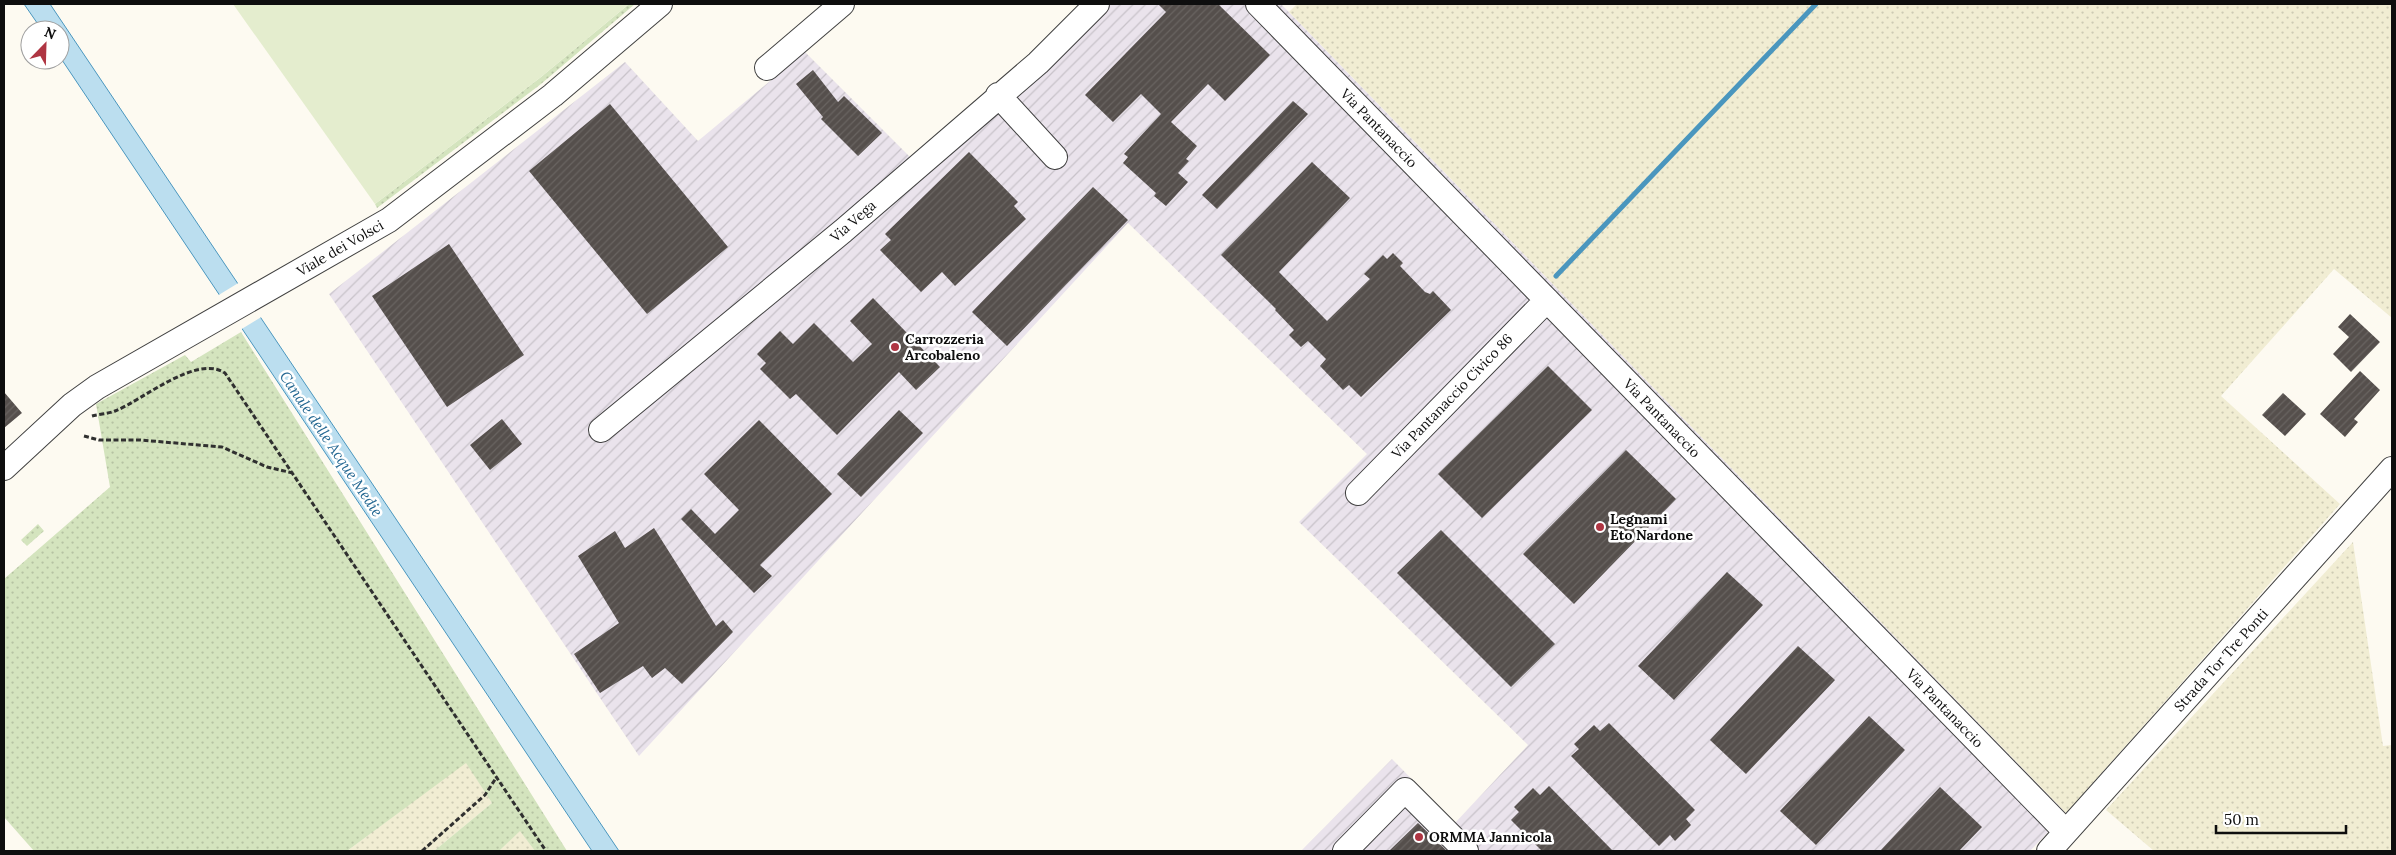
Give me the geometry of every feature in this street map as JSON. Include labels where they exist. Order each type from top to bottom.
[{"type":"street","name":"Viale dei Volsci","points":[[4,468],[81,398],[301,270],[359,239],[402,210],[553,95],[660,4]]},
{"type":"street","points":[[767,68],[842,4]]},
{"type":"street","name":"Via Vega","points":[[601,430],[843,230],[998,95],[1038,63],[1097,4]]},
{"type":"street","name":"Via Pantanaccio","points":[[1258,4],[2066,832]]},
{"type":"street","points":[[998,95],[1054,156]]},
{"type":"street","name":"Via Pantanaccio Civico 86","points":[[1358,492],[1546,300]]},
{"type":"street","name":"Strada Tor Tre Ponti","points":[[2049,851],[2392,469]]},
{"type":"street","points":[[1345,851],[1405,790],[1466,851]]},
{"type":"path","points":[[87,419],[114,412],[179,376],[201,369],[217,368],[225,373],[294,473],[546,851]]},
{"type":"path","points":[[84,436],[99,440],[140,440],[222,447],[267,467],[294,473]]},
{"type":"path","points":[[422,851],[486,795],[496,778]]},
{"type":"shaded area","points":[[1085,4],[1281,4],[2066,813],[2030,851],[1301,851],[1392,759],[1455,823],[1528,745],[1299,522],[1367,454],[1128,223],[639,756],[329,294],[625,62],[698,141],[805,52],[911,158],[1032,57]]},
{"type":"shaded area","points":[[1297,4],[2392,4],[2392,318],[2334,269],[2221,396],[2340,504],[2066,813],[1289,12]]},
{"type":"shaded area","points":[[2353,542],[2383,746],[2392,745],[2392,851],[2154,851],[2106,810]]},
{"type":"shaded area","points":[[466,762],[492,803],[434,851],[347,851]]},
{"type":"shaded area","points":[[520,830],[535,851],[499,851]]},
{"type":"green space","points":[[233,4],[629,4],[541,77],[375,204]]},
{"type":"green space","points":[[629,4],[635,4],[541,84],[377,208],[375,204],[541,77]]},
{"type":"green space","points":[[241,332],[567,851],[535,851],[520,831],[499,851],[434,851],[492,803],[466,763],[347,851],[34,851],[4,817],[4,579],[110,487],[96,404],[185,355],[191,362]]},
{"type":"green space","points":[[38,524],[44,531],[27,546],[21,540]]},
{"type":"water","points":[[24,4],[50,4],[61,20],[35,20]]},
{"type":"water","name":"Canale delle Acque Medie","points":[[70,34],[619,851],[592,851],[69,70]]},
{"type":"pier","points":[[240,282],[263,316],[240,330],[217,296]]},
{"type":"building","points":[[1158,4],[1218,4],[1270,55],[1225,101],[1208,84],[1171,122],[1197,146],[1186,159],[1189,161],[1178,173],[1188,182],[1166,206],[1154,196],[1156,193],[1123,163],[1128,157],[1124,154],[1161,114],[1141,94],[1113,122],[1085,95],[1166,12]]},
{"type":"building","points":[[813,70],[838,102],[844,96],[882,133],[858,156],[821,119],[823,117],[796,84]]},
{"type":"building","points":[[1293,101],[1308,114],[1217,209],[1202,195]]},
{"type":"building","points":[[610,104],[728,247],[647,314],[529,171]]},
{"type":"building","points":[[969,152],[1018,202],[1014,206],[1026,219],[955,286],[942,272],[921,292],[880,250],[891,240],[885,234]]},
{"type":"building","points":[[1312,162],[1350,198],[1279,272],[1327,321],[1370,279],[1364,274],[1383,255],[1387,259],[1393,253],[1403,263],[1400,266],[1425,292],[1430,294],[1433,291],[1451,310],[1361,397],[1349,385],[1343,390],[1320,366],[1326,359],[1308,341],[1301,347],[1289,335],[1294,330],[1276,309],[1221,255]]},
{"type":"building","points":[[1093,187],[1128,220],[1007,346],[972,312]]},
{"type":"building","points":[[449,244],[524,355],[447,407],[372,296]]},
{"type":"building","points":[[873,298],[940,367],[916,390],[899,372],[837,435],[796,394],[790,399],[760,369],[766,363],[757,354],[780,331],[793,344],[814,323],[853,362],[872,344],[850,321]]},
{"type":"building","points":[[2350,314],[2380,342],[2351,372],[2333,354],[2349,337],[2338,327]]},
{"type":"building","points":[[1548,366],[1592,410],[1482,518],[1438,474]]},
{"type":"building","points":[[2360,371],[2380,390],[2354,419],[2358,422],[2345,437],[2320,414]]},
{"type":"building","points":[[4,392],[22,413],[4,428]]},
{"type":"building","points":[[2283,393],[2306,414],[2285,436],[2262,415]]},
{"type":"building","points":[[899,410],[923,433],[861,497],[837,474]]},
{"type":"building","points":[[502,419],[522,444],[490,470],[470,445]]},
{"type":"building","points":[[759,420],[832,494],[760,565],[772,576],[754,593],[681,519],[691,509],[715,534],[739,510],[704,474]]},
{"type":"building","name":"Legnami Eto Nardone","points":[[1626,450],[1676,499],[1574,604],[1523,554]]},
{"type":"building","points":[[654,528],[716,626],[723,620],[733,632],[682,684],[665,668],[652,678],[643,666],[600,693],[574,654],[619,623],[578,556],[615,531],[625,548]]},
{"type":"building","points":[[1441,530],[1555,644],[1511,687],[1397,573]]},
{"type":"building","points":[[1727,572],[1763,605],[1674,700],[1638,666]]},
{"type":"building","points":[[1798,646],[1835,680],[1746,774],[1710,740]]},
{"type":"building","points":[[1869,716],[1905,750],[1816,845],[1780,811]]},
{"type":"building","points":[[1609,723],[1695,810],[1686,819],[1691,825],[1675,841],[1670,835],[1659,846],[1571,756],[1579,749],[1574,744],[1594,725],[1600,731]]},
{"type":"building","points":[[1549,786],[1613,851],[1542,851],[1511,820],[1519,812],[1514,807],[1533,788],[1540,795]]},
{"type":"building","points":[[1940,787],[1982,827],[1959,851],[1880,851]]},
{"type":"building","name":"ORMMA Jannicola","points":[[1418,823],[1447,851],[1389,851]]},
{"type":"waterway","points":[[1556,276],[1816,4]]},
{"type":"place","name":"Carrozzeria Arcobaleno","points":[[895,347]]},
{"type":"place","name":"Legnami Eto Nardone","points":[[1600,527]]},
{"type":"place","name":"ORMMA Jannicola","points":[[1419,837]]}]
